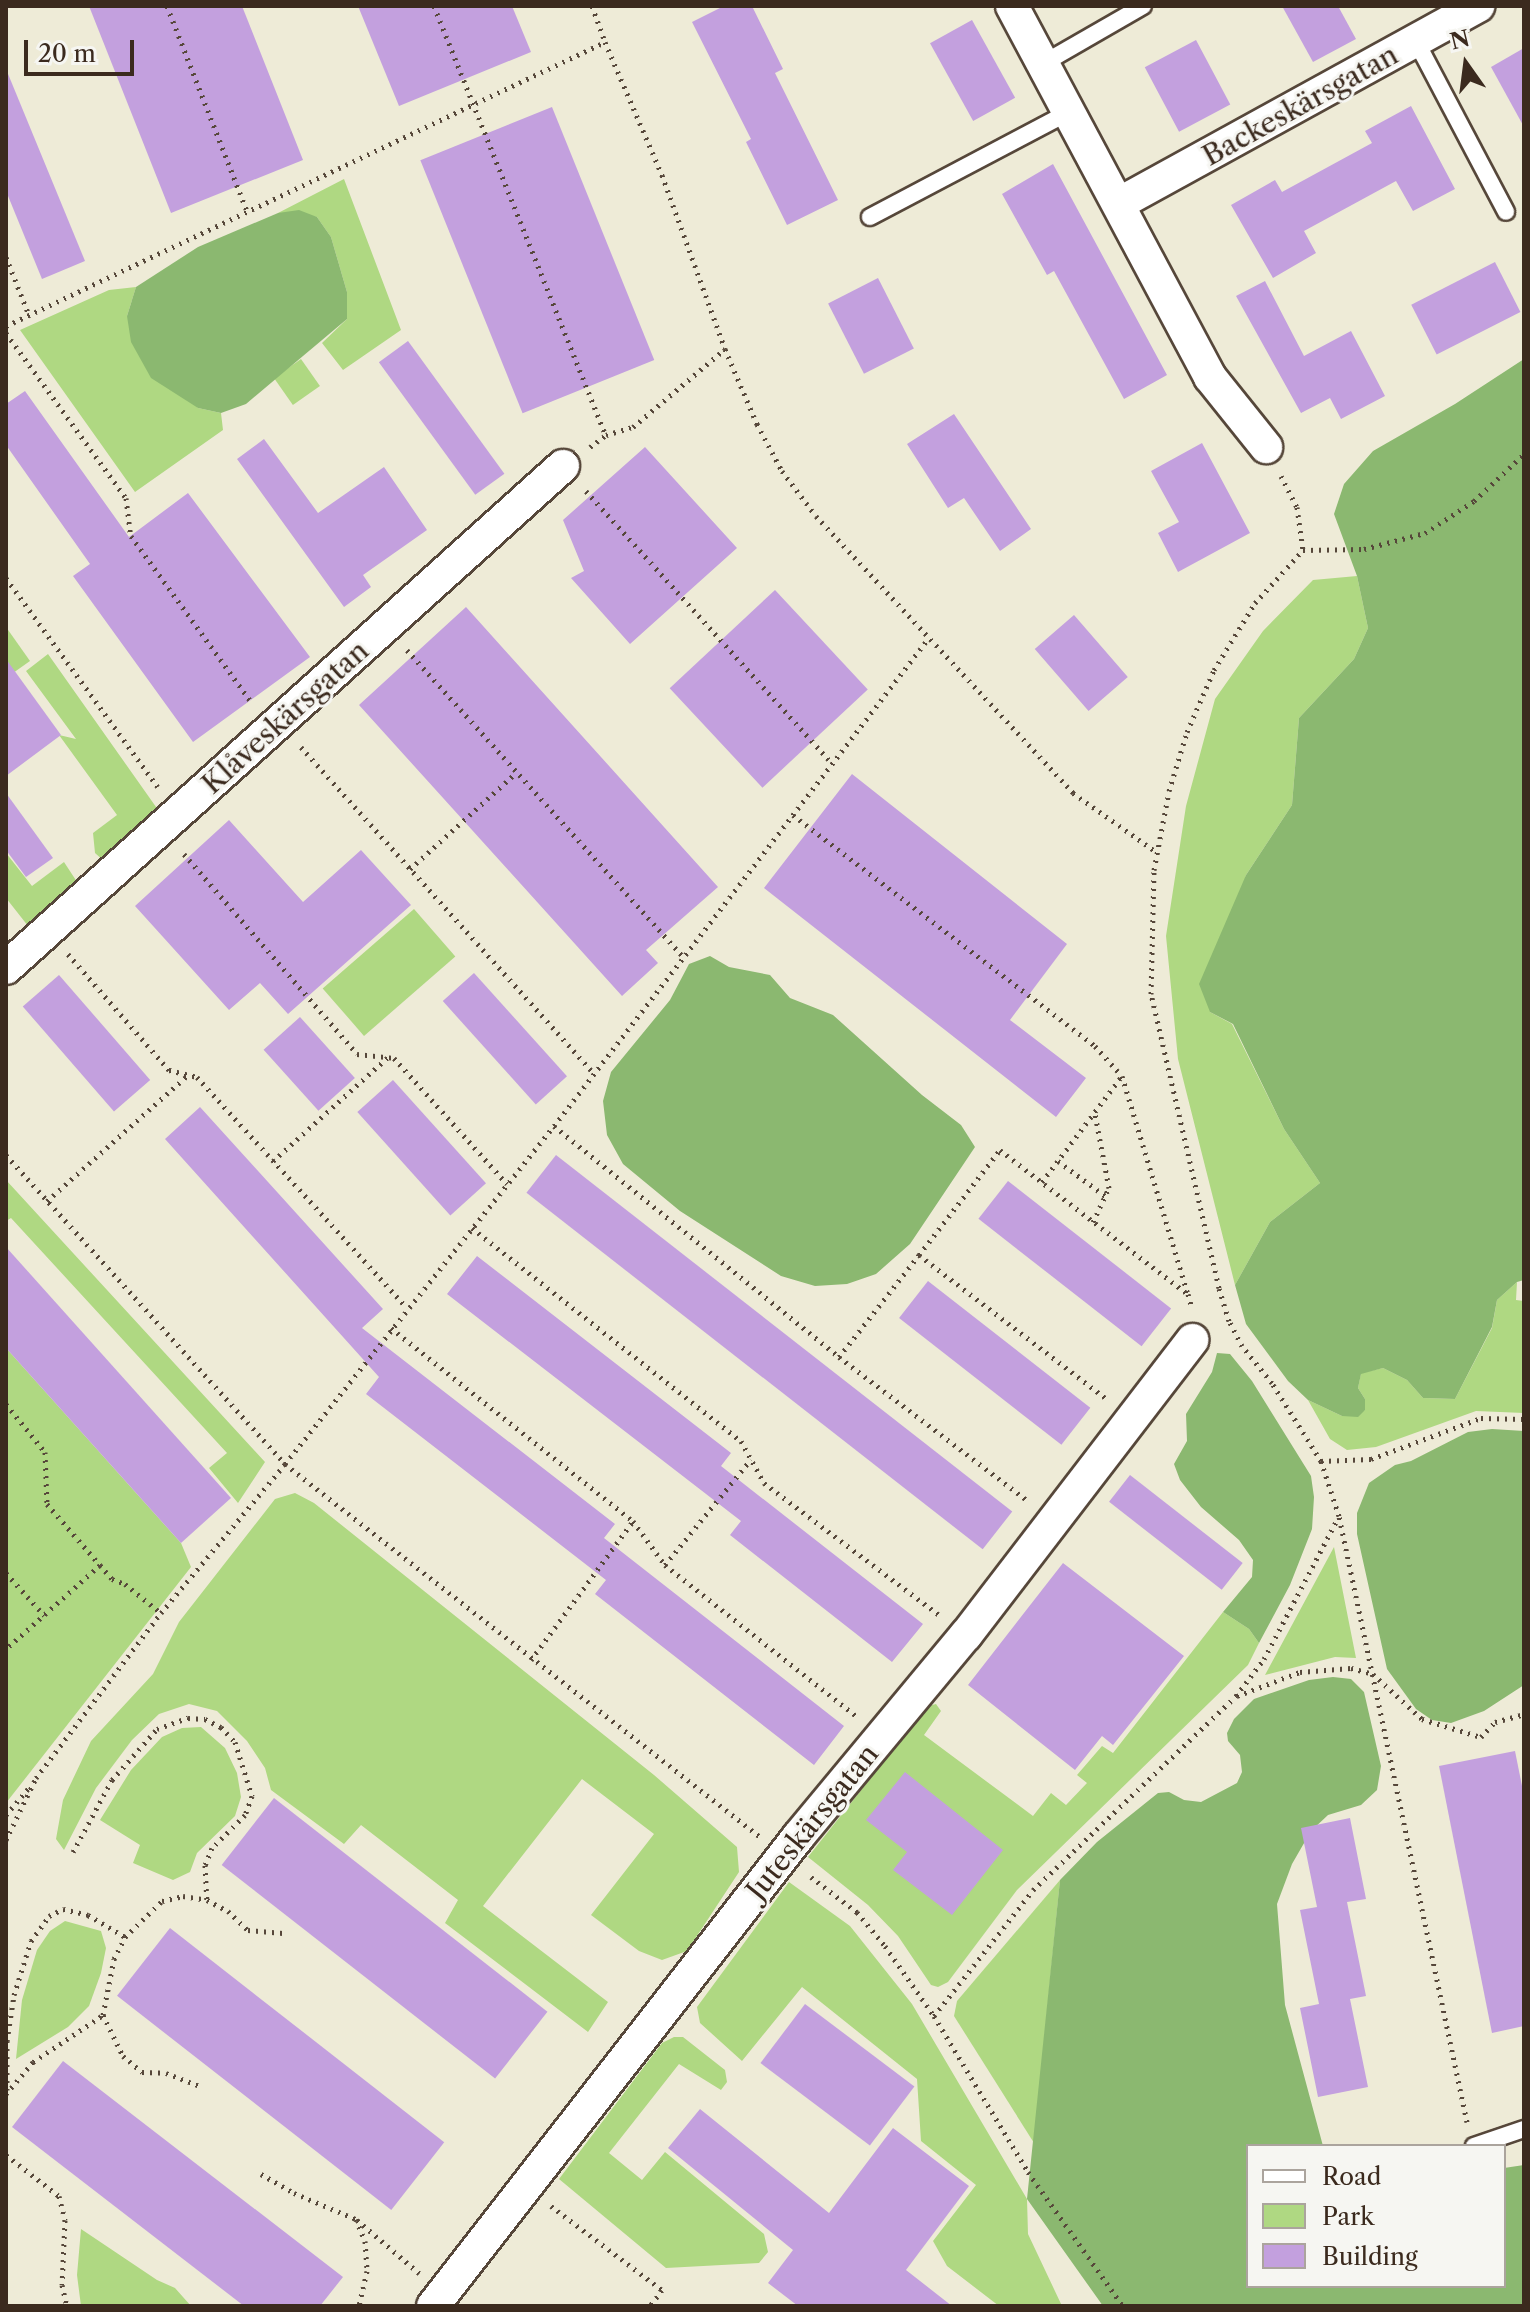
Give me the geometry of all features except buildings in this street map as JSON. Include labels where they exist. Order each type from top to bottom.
[{"type":"street","points":[[1012,6],[1071,111],[1210,377],[1266,447]]},
{"type":"street","name":"Backeskärsgatan","points":[[1120,203],[1478,6]]},
{"type":"street","name":"Klåveskärsgatan","points":[[6,968],[563,466]]},
{"type":"street","name":"Juteskärsgatan","points":[[430,2292],[527,2187],[566,2131],[784,1856],[966,1635],[1192,1340]]},
{"type":"lane","points":[[1044,63],[1143,6]]},
{"type":"lane","points":[[1416,41],[1506,212]]},
{"type":"lane","points":[[870,217],[1071,111]]},
{"type":"lane","points":[[1471,2138],[1524,2129]]},
{"type":"path","points":[[167,6],[248,214]]},
{"type":"path","points":[[434,6],[606,435]]},
{"type":"path","points":[[592,6],[662,175],[725,349],[757,424],[782,471],[816,516],[1073,793],[1155,851]]},
{"type":"path","points":[[6,326],[248,214],[605,42]]},
{"type":"path","points":[[6,257],[29,315]]},
{"type":"path","points":[[6,333],[126,498],[131,536],[275,725],[410,869],[594,1074]]},
{"type":"path","points":[[725,349],[633,427],[606,435],[563,466],[832,763]]},
{"type":"path","points":[[1266,447],[1297,507],[1303,550]]},
{"type":"path","points":[[1471,2138],[1339,1516],[1321,1461],[1272,1383],[1242,1346],[1229,1321],[1219,1288],[1151,994],[1155,851],[1187,732],[1214,670],[1255,603],[1303,550],[1364,549],[1425,533],[1474,501],[1524,454]]},
{"type":"path","points":[[6,578],[170,822],[357,1054],[394,1058],[507,1184]]},
{"type":"path","points":[[385,626],[684,958]]},
{"type":"path","points":[[6,1815],[161,1613],[285,1464],[554,1126],[928,639]]},
{"type":"path","points":[[410,869],[516,772]]},
{"type":"path","points":[[793,815],[1095,1046],[1122,1076],[1188,1294],[1195,1325],[1192,1340]]},
{"type":"path","points":[[48,930],[169,1070],[197,1077],[407,1308]]},
{"type":"path","points":[[273,1161],[388,1057]]},
{"type":"path","points":[[47,1201],[188,1075]]},
{"type":"path","points":[[1042,1182],[1122,1076]]},
{"type":"path","points":[[1093,1222],[1108,1198],[1109,1188],[1094,1113]]},
{"type":"path","points":[[554,1126],[839,1357],[1053,1520]]},
{"type":"path","points":[[839,1357],[1000,1150],[1188,1294]]},
{"type":"path","points":[[6,1155],[285,1464],[531,1660],[857,1912],[934,2016],[1028,2172],[1123,2306]]},
{"type":"path","points":[[1058,1161],[1108,1198]]},
{"type":"path","points":[[472,1228],[741,1441],[764,1483],[966,1635]]},
{"type":"path","points":[[919,1255],[1132,1418]]},
{"type":"path","points":[[391,1328],[633,1521],[665,1565],[881,1737]]},
{"type":"path","points":[[6,1404],[45,1452],[47,1504],[112,1579],[129,1586],[161,1613]]},
{"type":"path","points":[[1321,1461],[1371,1459],[1481,1418],[1524,1419]]},
{"type":"path","points":[[665,1565],[751,1459]]},
{"type":"path","points":[[934,2016],[1033,1890],[1236,1696],[1264,1659],[1339,1516]]},
{"type":"path","points":[[531,1660],[633,1521]]},
{"type":"path","points":[[6,1649],[100,1565]]},
{"type":"path","points":[[6,1573],[44,1615]]},
{"type":"path","points":[[1236,1696],[1300,1672],[1329,1667],[1373,1674],[1422,1719],[1481,1737],[1495,1722],[1524,1714]]},
{"type":"path","points":[[73,1852],[112,1780],[157,1729],[188,1718],[205,1719],[221,1727],[235,1742],[252,1796],[245,1815],[231,1833],[212,1848],[205,1865],[207,1900]]},
{"type":"path","points":[[6,1840],[36,1778]]},
{"type":"path","points":[[202,2087],[166,2073],[142,2072],[123,2056],[103,2015],[114,1959],[125,1937],[162,1901],[183,1896],[207,1900],[228,1911],[248,1930],[286,1933]]},
{"type":"path","points":[[7,2093],[7,2041],[14,1995],[31,1941],[49,1916],[63,1909],[88,1915],[125,1937]]},
{"type":"path","points":[[7,2093],[33,2062],[103,2015]]},
{"type":"path","points":[[6,2155],[59,2196],[65,2220],[62,2285],[67,2306]]},
{"type":"path","points":[[261,2174],[294,2193],[356,2219],[430,2292]]},
{"type":"path","points":[[527,2187],[662,2290],[650,2306]]},
{"type":"path","points":[[356,2219],[365,2241],[367,2271],[359,2306]]},
{"type":"green space","points":[[344,179],[401,330],[343,370],[322,343],[347,319],[347,292],[331,237],[317,217],[278,213]]},
{"type":"green space","points":[[299,210],[317,217],[331,237],[347,292],[347,319],[246,404],[221,413],[198,408],[151,378],[131,342],[127,316],[136,287],[198,247],[278,213]]},
{"type":"green space","points":[[136,287],[127,316],[198,408],[221,413],[223,430],[135,492],[20,330],[109,290]]},
{"type":"green space","points":[[301,359],[320,386],[293,405],[274,378]]},
{"type":"green space","points":[[1524,359],[1524,1280],[1517,1282],[1497,1300],[1492,1327],[1455,1399],[1423,1398],[1407,1380],[1383,1368],[1361,1374],[1358,1388],[1365,1399],[1365,1410],[1358,1417],[1342,1416],[1308,1400],[1288,1381],[1246,1324],[1235,1285],[1270,1222],[1320,1183],[1284,1129],[1233,1024],[1210,1012],[1199,984],[1246,875],[1292,805],[1299,718],[1354,659],[1368,628],[1357,576],[1334,514],[1344,484],[1373,451],[1455,404]]},
{"type":"green space","points":[[1357,576],[1368,628],[1354,659],[1299,718],[1292,805],[1246,875],[1210,1012],[1232,1024],[1284,1129],[1320,1183],[1270,1222],[1235,1285],[1178,1059],[1166,936],[1186,806],[1215,699],[1263,631],[1313,580]]},
{"type":"green space","points":[[6,627],[30,661],[6,678]]},
{"type":"green space","points":[[48,654],[161,814],[105,862],[95,853],[93,833],[117,815],[59,735],[76,739],[26,671]]},
{"type":"green space","points":[[6,853],[32,886],[64,862],[81,888],[32,931],[6,898]]},
{"type":"green space","points":[[414,909],[455,957],[364,1036],[323,988]]},
{"type":"green space","points":[[710,956],[729,967],[770,975],[790,998],[833,1015],[922,1095],[961,1125],[975,1147],[910,1244],[876,1274],[847,1284],[815,1286],[781,1276],[680,1211],[623,1164],[607,1135],[603,1101],[611,1072],[670,1000],[689,964]]},
{"type":"green space","points":[[6,1180],[265,1462],[238,1503],[209,1468],[227,1453],[11,1218],[6,1221]]},
{"type":"green space","points":[[1517,1282],[1516,1300],[1524,1301],[1524,1413],[1476,1411],[1376,1447],[1347,1450],[1330,1439],[1308,1400],[1342,1416],[1365,1410],[1365,1399],[1358,1388],[1361,1373],[1383,1368],[1407,1380],[1423,1398],[1455,1399],[1492,1328],[1497,1300]]},
{"type":"green space","points":[[6,1348],[181,1543],[191,1567],[6,1803]]},
{"type":"green space","points":[[1217,1353],[1230,1354],[1252,1381],[1311,1476],[1314,1497],[1312,1529],[1290,1585],[1259,1643],[1249,1629],[1223,1612],[1252,1577],[1253,1560],[1239,1540],[1201,1507],[1180,1480],[1174,1464],[1187,1441],[1186,1414],[1212,1372]]},
{"type":"green space","points":[[1492,1429],[1524,1431],[1524,1685],[1484,1711],[1451,1723],[1432,1720],[1416,1709],[1387,1669],[1357,1534],[1357,1513],[1369,1483],[1395,1465],[1411,1461],[1468,1432]]},
{"type":"green space","points":[[295,1493],[314,1503],[654,1775],[737,1847],[739,1872],[687,1951],[662,1960],[639,1951],[591,1915],[654,1834],[582,1779],[483,1906],[608,2002],[588,2032],[445,1923],[458,1900],[361,1825],[344,1844],[271,1790],[265,1768],[247,1741],[217,1711],[189,1704],[159,1714],[132,1740],[96,1788],[64,1850],[56,1839],[63,1800],[91,1741],[153,1674],[179,1622],[275,1499]]},
{"type":"green space","points":[[1334,1547],[1356,1658],[1335,1657],[1265,1675]]},
{"type":"green space","points":[[1223,1612],[1249,1629],[1259,1643],[1248,1665],[1017,1890],[948,1982],[938,1987],[931,1985],[898,1936],[868,1905],[808,1857],[928,1706],[936,1704],[941,1711],[924,1735],[1033,1816],[1051,1793],[1066,1805],[1087,1783],[1077,1775],[1102,1746],[1113,1753]]},
{"type":"green space","points":[[1333,1677],[1351,1679],[1364,1692],[1381,1766],[1377,1790],[1361,1805],[1328,1815],[1311,1831],[1292,1864],[1277,1904],[1285,2005],[1322,2144],[1246,2144],[1246,2288],[1506,2288],[1506,2168],[1524,2165],[1524,2306],[1103,2306],[1027,2199],[1060,1880],[1097,1842],[1158,1793],[1169,1792],[1184,1800],[1201,1802],[1237,1783],[1242,1772],[1240,1755],[1228,1741],[1227,1733],[1234,1719],[1254,1699],[1309,1680]]},
{"type":"green space","points":[[201,1727],[225,1748],[237,1773],[241,1797],[235,1816],[197,1853],[190,1872],[173,1880],[133,1863],[140,1845],[100,1820],[131,1770],[162,1737],[182,1728]]},
{"type":"green space","points":[[1060,1880],[1034,2143],[954,2016],[957,2001]]},
{"type":"green space","points":[[789,1882],[850,1926],[912,2004],[1027,2199],[1028,2234],[1062,2306],[999,2306],[947,2266],[933,2241],[976,2185],[921,2141],[917,2079],[802,1987],[742,2061],[700,2023],[697,2007]]},
{"type":"green space","points":[[65,1921],[101,1931],[106,1948],[101,1973],[89,2006],[68,2027],[16,2059],[22,2000],[37,1950],[50,1931]]},
{"type":"green space","points":[[674,2037],[683,2037],[725,2070],[727,2082],[721,2090],[679,2064],[609,2153],[642,2180],[665,2152],[764,2234],[768,2252],[759,2263],[666,2268],[559,2179],[662,2043]]},
{"type":"green space","points":[[81,2229],[157,2280],[175,2288],[191,2306],[81,2306],[77,2275]]}]
